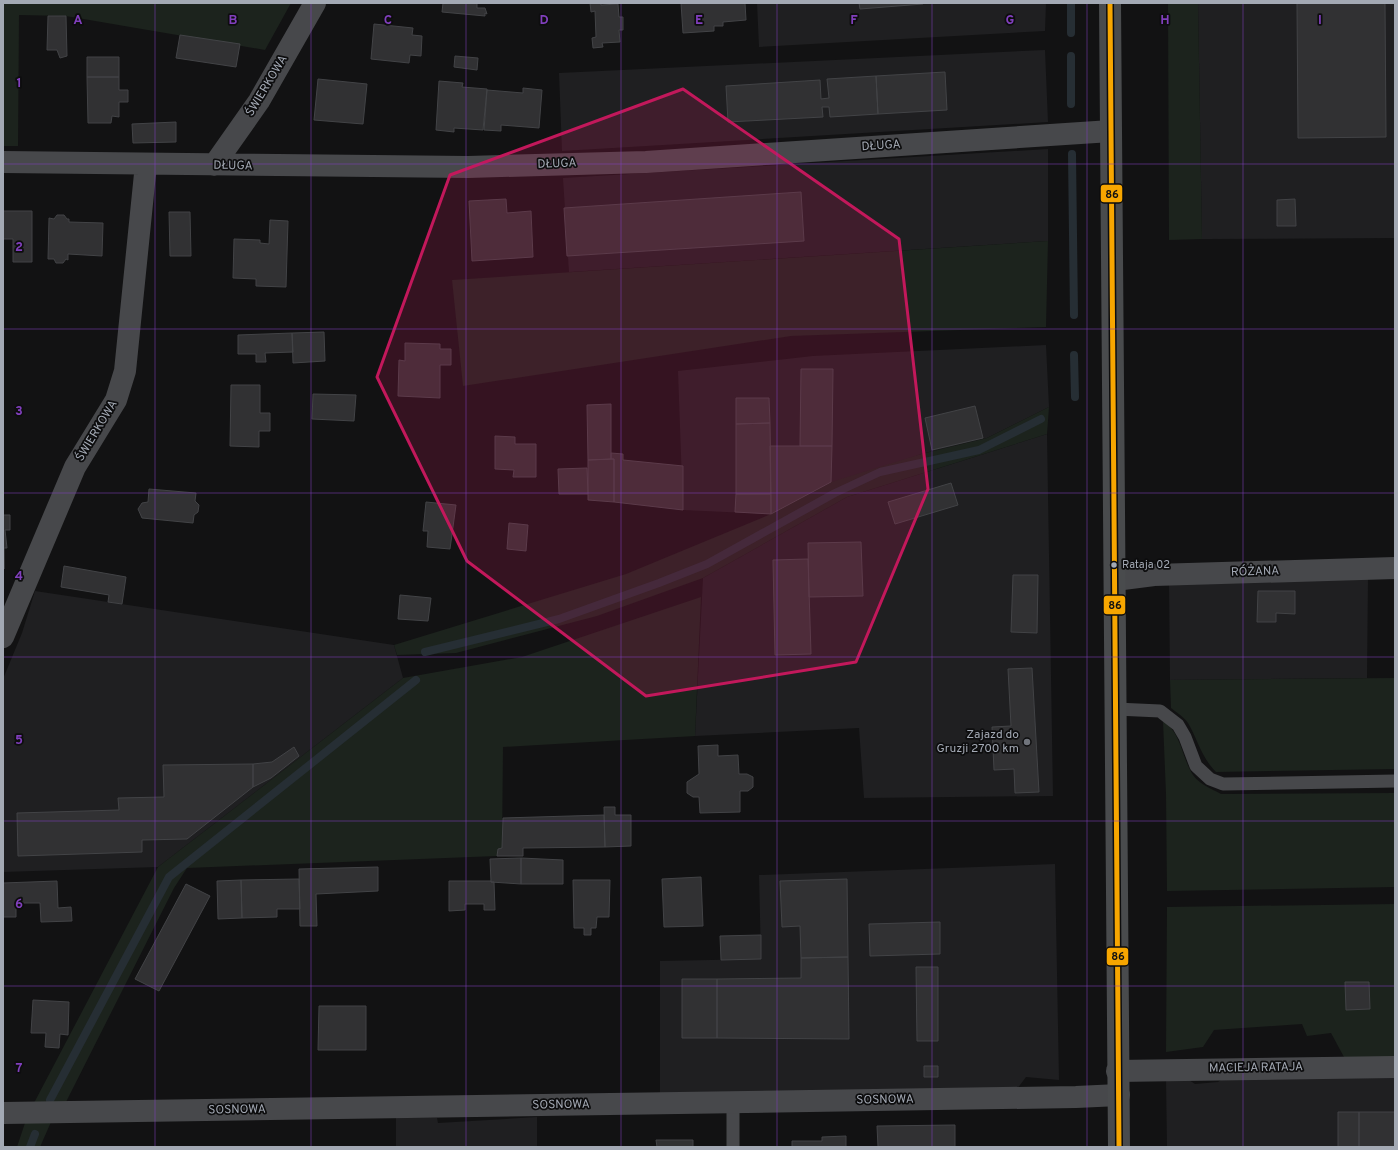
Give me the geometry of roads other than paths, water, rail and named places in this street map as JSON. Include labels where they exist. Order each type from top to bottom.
[{"type":"main road","points":[[1110,3],[1116,709],[1117,1071],[1119,1095],[1119,1147]]},
{"type":"street","name":"ŚWIERKOWA","points":[[214,165],[259,101],[315,3]]},
{"type":"street","name":"DŁUGA","points":[[3,162],[461,167],[646,162],[1111,131]]},
{"type":"street","name":"ŚWIERKOWA","points":[[3,638],[75,467],[116,400],[124,371],[146,164]]},
{"type":"street","name":"RÓŻANA","points":[[1115,580],[1154,575],[1395,568]]},
{"type":"street","name":"MACIEJA RATAJA","points":[[1117,1071],[1395,1067]]},
{"type":"street","name":"SOSNOWA","points":[[3,1113],[1076,1097],[1119,1095]]},
{"type":"lane","points":[[1116,709],[1160,711],[1178,725],[1185,737],[1196,766],[1210,779],[1223,784],[1395,781]]},
{"type":"lane","points":[[732,1102],[733,1147]]},
{"type":"waterway","points":[[1071,3],[1071,33]]},
{"type":"waterway","points":[[1071,56],[1071,104]]},
{"type":"waterway","points":[[1072,154],[1074,315]]},
{"type":"waterway","points":[[1074,355],[1075,397]]},
{"type":"waterway","points":[[425,652],[559,619],[659,583],[707,564],[835,493],[880,472],[979,450],[1041,419]]},
{"type":"waterway","points":[[50,1100],[169,877],[416,680]]},
{"type":"waterway","points":[[30,1147],[35,1134]]},
{"type":"place","name":"Rataja 02","points":[[1114,565]]},
{"type":"place","name":"Zajazd do Gruzji 2700 km","points":[[1027,742]]}]
